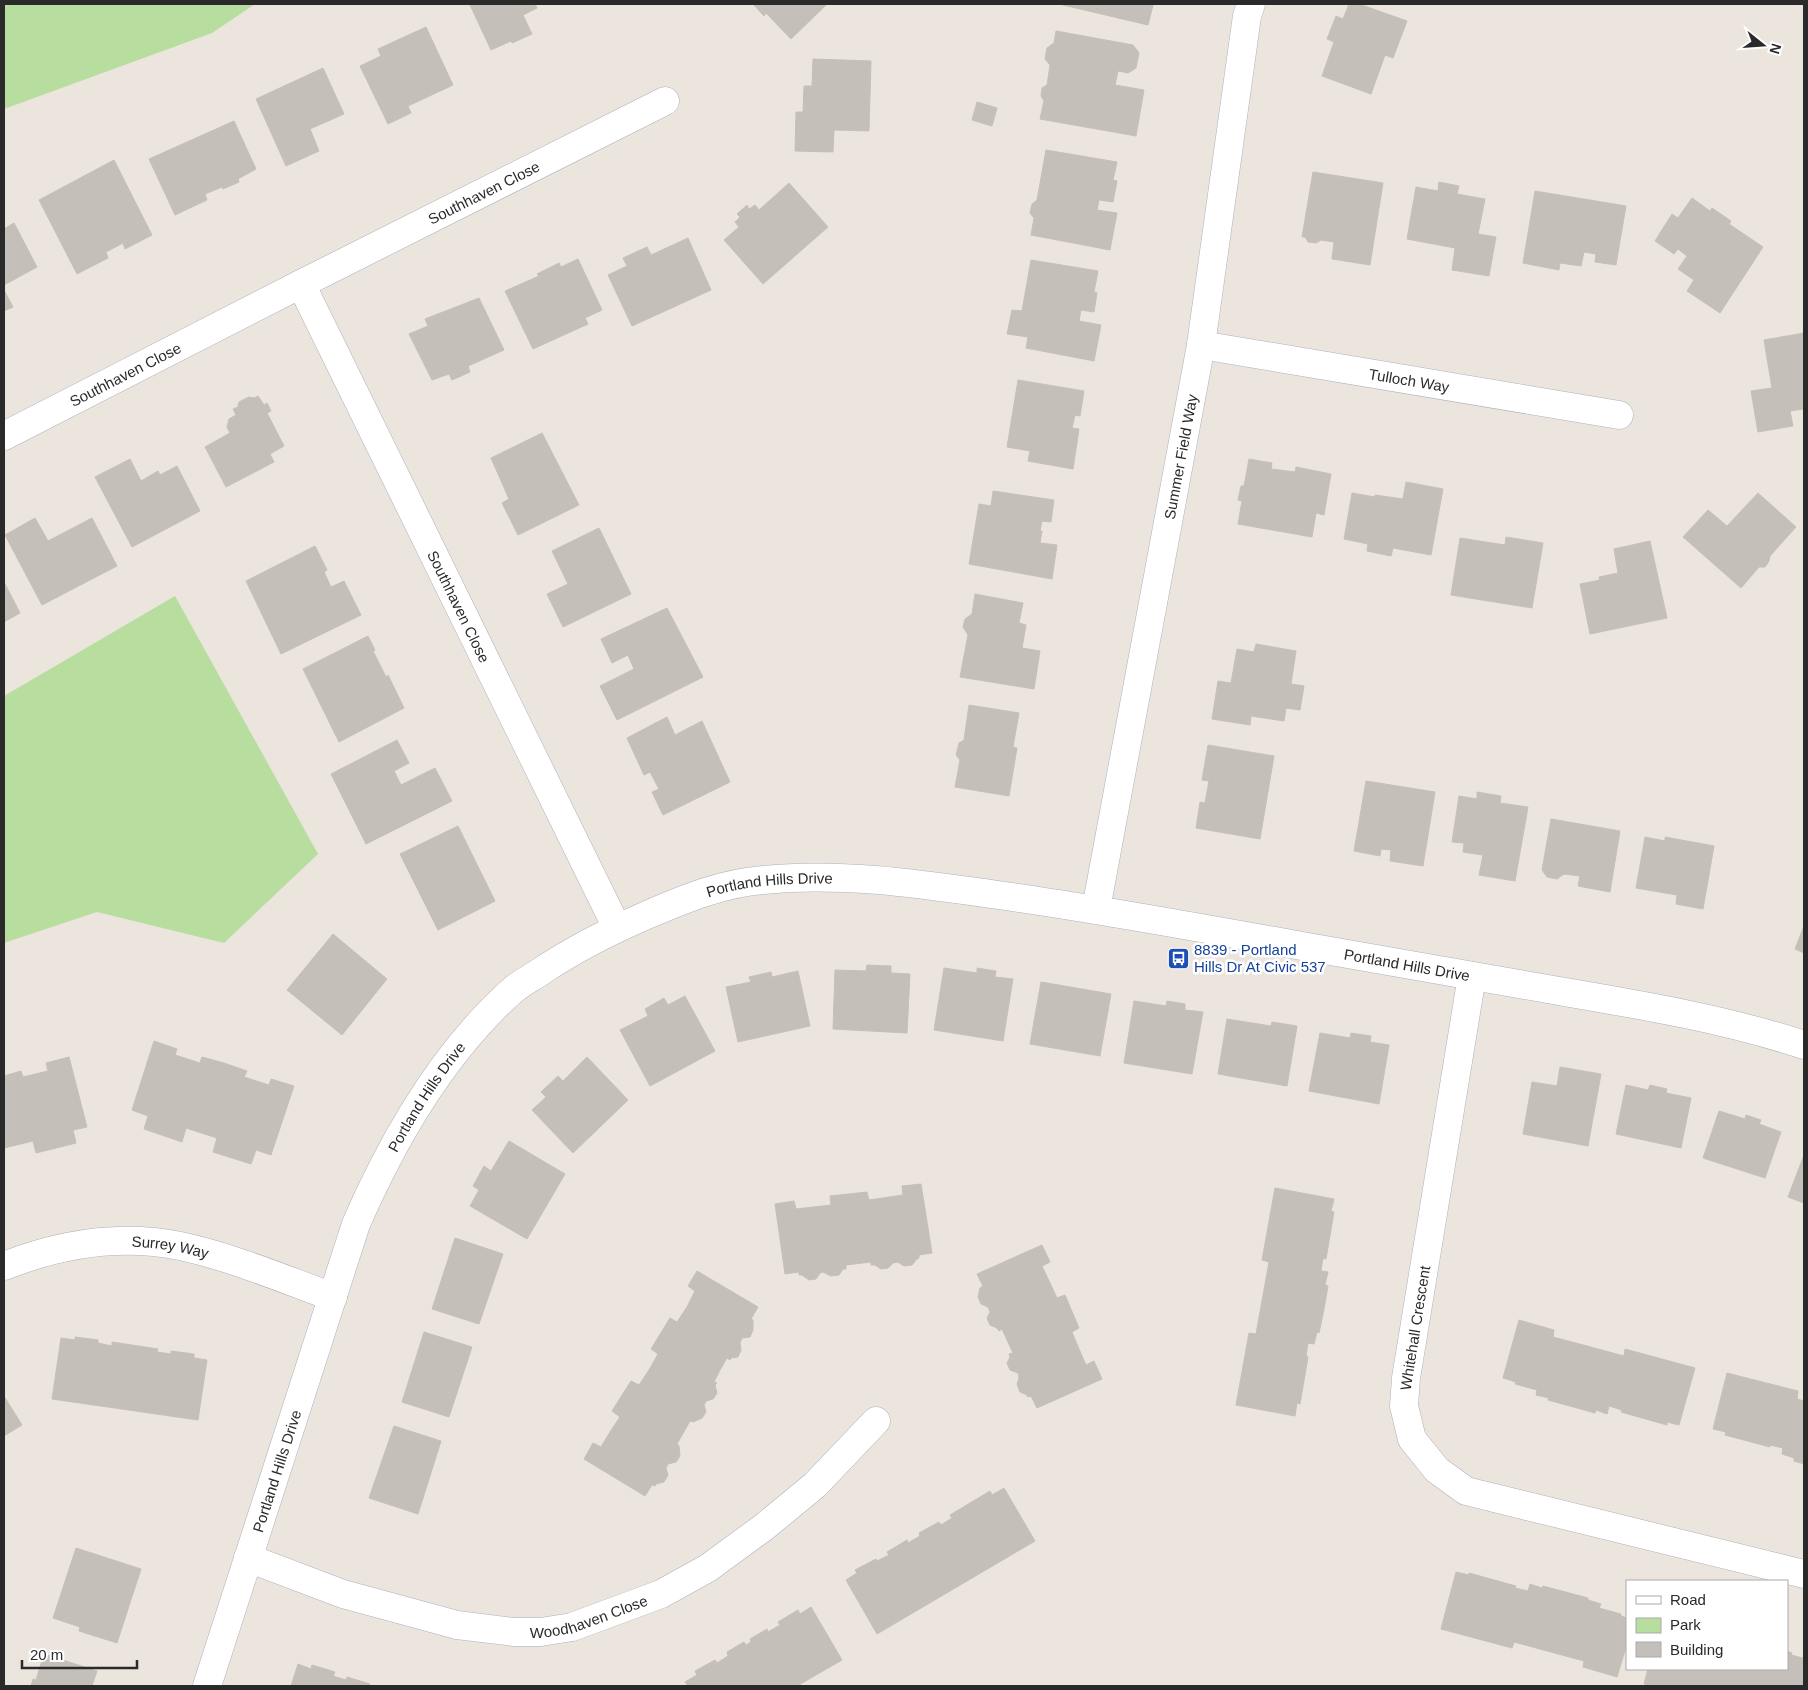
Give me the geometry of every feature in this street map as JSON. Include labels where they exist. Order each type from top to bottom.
[{"type":"street","name":"Summer Field Way","points":[[1096,909],[1201,345],[1247,16],[1251,4]]},
{"type":"street","name":"Southhaven Close","points":[[4,436],[665,101]]},
{"type":"street","name":"Southhaven Close","points":[[301,284],[617,928]]},
{"type":"street","name":"Tulloch Way","points":[[1201,345],[1619,415]]},
{"type":"street","name":"Portland Hills Drive","points":[[207,1686],[356,1224],[371,1189],[409,1119],[457,1050],[485,1017],[516,988],[560,958],[617,928],[674,904],[720,888],[760,880],[807,877],[889,880],[1096,909],[1636,1004],[1769,1034],[1804,1045]]},
{"type":"street","name":"Whitehall Crescent","points":[[1472,976],[1406,1378],[1404,1406],[1412,1439],[1437,1470],[1466,1491],[1804,1574]]},
{"type":"street","name":"Surrey Way","points":[[4,1266],[28,1256],[59,1248],[121,1241],[151,1242],[180,1246],[207,1253],[333,1297]]},
{"type":"street","name":"Woodhaven Close","points":[[248,1558],[343,1594],[457,1625],[514,1632],[541,1632],[572,1628],[661,1594],[708,1568],[764,1527],[815,1485],[876,1421]]},
{"type":"green space","points":[[4,4],[255,4],[212,33],[4,109]]},
{"type":"green space","points":[[175,596],[318,854],[224,943],[97,912],[4,943],[4,696]]},
{"type":"building","points":[[535,4],[537,8],[523,15],[532,34],[491,50],[470,5]]},
{"type":"building","points":[[753,4],[827,4],[791,39],[766,13],[764,16]]},
{"type":"building","points":[[1059,4],[1151,4],[1153,5],[1148,25]]},
{"type":"building","points":[[1349,4],[1359,4],[1407,21],[1393,58],[1385,55],[1371,94],[1322,76],[1334,42],[1327,39],[1336,16],[1343,19]]},
{"type":"building","points":[[426,27],[453,85],[408,106],[411,113],[388,124],[360,66],[381,56],[378,49]]},
{"type":"building","points":[[1056,31],[1133,45],[1139,53],[1136,68],[1128,73],[1118,71],[1115,85],[1144,90],[1136,136],[1040,119],[1044,101],[1041,96],[1042,88],[1047,85],[1050,65],[1045,59],[1047,48],[1054,43]]},
{"type":"building","points":[[813,59],[871,61],[869,131],[834,130],[833,152],[795,151],[796,112],[803,112],[804,86],[812,86]]},
{"type":"building","points":[[323,68],[344,114],[310,129],[319,151],[286,166],[256,99]]},
{"type":"building","points":[[977,102],[997,108],[992,126],[972,120]]},
{"type":"building","points":[[234,121],[256,169],[238,179],[239,182],[205,194],[207,200],[175,215],[149,159]]},
{"type":"building","points":[[1046,150],[1117,162],[1113,180],[1117,181],[1113,202],[1099,200],[1097,210],[1117,213],[1110,250],[1031,235],[1034,218],[1030,213],[1032,204],[1037,200]]},
{"type":"building","points":[[114,160],[152,235],[125,249],[123,243],[106,252],[108,258],[77,274],[39,200]]},
{"type":"building","points":[[1313,172],[1383,183],[1370,265],[1332,259],[1334,242],[1321,240],[1316,243],[1308,242],[1305,237],[1302,237]]},
{"type":"building","points":[[1439,182],[1459,186],[1457,194],[1485,199],[1478,234],[1496,237],[1489,276],[1452,270],[1455,248],[1407,239],[1416,187],[1438,191]]},
{"type":"building","points":[[789,183],[828,227],[763,284],[724,240],[739,227],[735,222],[740,217],[737,214],[747,205],[749,209],[755,205],[759,210]]},
{"type":"building","points":[[1535,191],[1626,206],[1616,265],[1595,262],[1596,254],[1584,252],[1581,266],[1560,263],[1559,270],[1523,263]]},
{"type":"building","points":[[1692,198],[1710,211],[1712,208],[1731,221],[1729,224],[1763,247],[1720,313],[1687,291],[1694,280],[1678,269],[1687,256],[1678,249],[1674,254],[1655,241],[1672,214],[1678,218]]},
{"type":"building","points":[[14,223],[37,267],[4,285],[4,229]]},
{"type":"building","points":[[688,238],[711,290],[632,326],[608,275],[627,266],[623,258],[647,247],[651,255]]},
{"type":"building","points":[[578,259],[602,310],[585,318],[588,324],[533,349],[505,291],[539,276],[537,274],[559,263],[561,267]]},
{"type":"building","points":[[1031,260],[1098,271],[1094,292],[1097,293],[1094,312],[1081,310],[1079,321],[1101,325],[1094,361],[1026,348],[1028,337],[1007,334],[1012,310],[1022,311]]},
{"type":"building","points":[[4,290],[13,307],[4,311]]},
{"type":"building","points":[[479,298],[504,350],[468,366],[470,372],[452,380],[449,374],[432,380],[409,334],[428,326],[425,319]]},
{"type":"building","points":[[1804,333],[1804,409],[1790,411],[1793,426],[1758,432],[1751,391],[1772,388],[1764,340]]},
{"type":"building","points":[[1018,380],[1084,391],[1080,416],[1075,415],[1072,428],[1079,429],[1073,469],[1028,461],[1030,451],[1007,447]]},
{"type":"building","points":[[258,396],[264,405],[267,403],[271,411],[267,413],[284,446],[270,454],[274,462],[226,487],[205,447],[230,433],[227,427],[229,419],[236,415],[233,409],[238,407],[239,402],[249,397],[254,398]]},
{"type":"building","points":[[542,433],[579,505],[518,535],[502,503],[509,499],[491,458]]},
{"type":"building","points":[[130,459],[141,481],[158,471],[160,475],[177,466],[200,511],[132,547],[95,477]]},
{"type":"building","points":[[1249,459],[1272,463],[1271,469],[1295,472],[1296,467],[1331,474],[1324,515],[1316,513],[1312,537],[1238,524],[1242,501],[1238,500],[1241,486],[1244,486]]},
{"type":"building","points":[[1406,482],[1443,489],[1431,555],[1393,548],[1391,556],[1367,551],[1368,544],[1344,539],[1352,493],[1403,499]]},
{"type":"building","points":[[993,491],[1054,500],[1051,522],[1042,521],[1040,531],[1042,531],[1040,543],[1057,545],[1052,579],[969,564],[979,504],[991,506]]},
{"type":"building","points":[[1758,493],[1796,527],[1770,556],[1765,567],[1759,567],[1741,588],[1683,537],[1708,510],[1727,526]]},
{"type":"building","points":[[35,518],[48,541],[92,518],[117,566],[42,605],[5,535]]},
{"type":"building","points":[[599,528],[631,594],[563,627],[547,594],[568,584],[552,551]]},
{"type":"building","points":[[1506,537],[1543,543],[1532,608],[1451,595],[1460,538],[1505,545]]},
{"type":"building","points":[[1650,541],[1667,618],[1590,634],[1580,584],[1600,580],[1599,577],[1618,573],[1614,549]]},
{"type":"building","points":[[315,546],[327,570],[324,572],[331,587],[344,581],[361,615],[281,654],[246,581]]},
{"type":"building","points":[[4,582],[20,613],[4,622]]},
{"type":"building","points":[[975,594],[1023,603],[1019,623],[1026,625],[1022,648],[1040,651],[1034,689],[960,677],[968,635],[963,627],[965,619],[972,614]]},
{"type":"building","points":[[667,608],[703,677],[617,720],[600,686],[634,669],[628,655],[612,663],[601,639]]},
{"type":"building","points":[[368,636],[386,677],[388,675],[404,708],[339,742],[303,669]]},
{"type":"building","points":[[1256,644],[1296,651],[1291,684],[1304,686],[1300,710],[1286,708],[1284,721],[1251,716],[1250,725],[1212,719],[1218,681],[1231,683],[1237,649],[1254,652]]},
{"type":"building","points":[[969,705],[1019,713],[1013,747],[1017,748],[1009,796],[955,787],[960,760],[956,755],[959,743],[964,740]]},
{"type":"building","points":[[667,717],[675,735],[702,721],[730,782],[663,815],[652,792],[659,789],[650,772],[644,775],[627,738]]},
{"type":"building","points":[[397,740],[409,763],[394,771],[401,785],[435,768],[452,801],[366,844],[331,774]]},
{"type":"building","points":[[1208,745],[1274,756],[1260,839],[1196,828],[1200,802],[1205,803],[1209,781],[1202,780]]},
{"type":"building","points":[[1366,781],[1435,792],[1423,866],[1390,861],[1391,850],[1381,849],[1380,856],[1354,851]]},
{"type":"building","points":[[1477,792],[1501,796],[1500,803],[1528,807],[1515,881],[1479,875],[1483,855],[1463,852],[1464,843],[1452,842],[1459,796],[1477,799]]},
{"type":"building","points":[[1551,819],[1620,831],[1610,892],[1578,886],[1580,876],[1564,874],[1557,879],[1547,877],[1542,870]]},
{"type":"building","points":[[458,826],[495,901],[438,930],[400,854]]},
{"type":"building","points":[[1645,837],[1665,841],[1665,837],[1714,846],[1703,909],[1676,904],[1677,895],[1636,888]]},
{"type":"building","points":[[1804,926],[1804,953],[1795,949]]},
{"type":"building","points":[[333,934],[387,979],[342,1035],[287,990]]},
{"type":"building","points":[[867,965],[891,966],[891,973],[910,974],[907,1033],[833,1029],[835,970],[866,971]]},
{"type":"building","points":[[944,968],[977,973],[977,968],[996,971],[995,977],[1013,979],[1003,1041],[934,1030]]},
{"type":"building","points":[[798,971],[810,1026],[738,1042],[726,987],[751,982],[749,977],[771,972],[772,977]]},
{"type":"building","points":[[1041,982],[1111,994],[1100,1056],[1030,1044]]},
{"type":"building","points":[[685,996],[715,1051],[650,1086],[620,1030],[648,1016],[645,1009],[664,998],[668,1005]]},
{"type":"building","points":[[1134,1001],[1166,1006],[1167,1001],[1185,1004],[1185,1010],[1203,1012],[1192,1074],[1124,1063]]},
{"type":"building","points":[[1227,1019],[1271,1026],[1272,1022],[1297,1026],[1287,1086],[1218,1074]]},
{"type":"building","points":[[1320,1033],[1350,1038],[1351,1033],[1371,1036],[1370,1042],[1389,1045],[1379,1104],[1309,1091]]},
{"type":"building","points":[[154,1041],[177,1049],[175,1055],[200,1063],[202,1057],[224,1063],[247,1071],[244,1077],[269,1085],[271,1079],[294,1086],[271,1155],[256,1150],[251,1164],[213,1152],[217,1138],[186,1128],[182,1142],[144,1129],[148,1116],[132,1110]]},
{"type":"building","points":[[69,1057],[87,1127],[73,1130],[76,1143],[36,1153],[33,1141],[4,1148],[4,1076],[21,1071],[23,1077],[48,1071],[46,1063]]},
{"type":"building","points":[[587,1057],[628,1100],[573,1153],[532,1110],[546,1097],[541,1092],[558,1076],[563,1081]]},
{"type":"building","points":[[1560,1067],[1601,1074],[1588,1146],[1523,1134],[1532,1082],[1557,1086]]},
{"type":"building","points":[[1626,1085],[1648,1090],[1650,1085],[1667,1089],[1666,1093],[1691,1098],[1681,1148],[1616,1134]]},
{"type":"building","points":[[1719,1111],[1745,1119],[1746,1115],[1761,1120],[1759,1124],[1781,1132],[1765,1178],[1703,1158]]},
{"type":"building","points":[[509,1141],[565,1174],[527,1239],[470,1206],[479,1190],[473,1186],[484,1166],[491,1171]]},
{"type":"building","points":[[1804,1155],[1804,1203],[1788,1197]]},
{"type":"building","points":[[921,1184],[932,1253],[919,1255],[919,1258],[912,1265],[904,1266],[898,1262],[893,1263],[888,1268],[881,1269],[871,1265],[871,1262],[846,1265],[846,1269],[843,1269],[839,1275],[831,1276],[823,1272],[816,1279],[809,1280],[799,1275],[799,1272],[785,1274],[775,1204],[794,1201],[796,1209],[831,1205],[830,1196],[867,1192],[869,1200],[903,1195],[902,1186]]},
{"type":"building","points":[[1275,1188],[1334,1199],[1331,1211],[1334,1212],[1326,1259],[1323,1258],[1321,1271],[1328,1272],[1325,1285],[1328,1286],[1324,1309],[1319,1333],[1317,1332],[1314,1344],[1308,1343],[1306,1356],[1308,1357],[1300,1404],[1297,1403],[1295,1416],[1236,1405],[1249,1333],[1256,1334],[1269,1262],[1262,1260]]},
{"type":"building","points":[[455,1238],[503,1254],[479,1324],[432,1309]]},
{"type":"building","points":[[1042,1245],[1050,1262],[1042,1266],[1057,1298],[1065,1295],[1079,1328],[1072,1332],[1086,1365],[1094,1361],[1102,1379],[1037,1408],[1031,1396],[1028,1397],[1020,1392],[1017,1384],[1018,1373],[1010,1370],[1007,1363],[1010,1357],[1009,1354],[1013,1353],[1002,1329],[999,1331],[990,1325],[987,1318],[990,1312],[988,1307],[981,1304],[978,1297],[980,1288],[983,1286],[977,1274]]},
{"type":"building","points":[[697,1271],[758,1307],[751,1319],[753,1320],[753,1330],[750,1337],[742,1338],[738,1357],[731,1358],[730,1360],[727,1358],[720,1370],[714,1382],[717,1383],[715,1385],[717,1393],[713,1399],[706,1401],[704,1405],[706,1412],[702,1418],[693,1422],[690,1421],[677,1444],[680,1456],[676,1462],[668,1464],[666,1468],[668,1475],[664,1482],[655,1486],[652,1485],[645,1496],[584,1459],[593,1443],[601,1447],[620,1417],[612,1411],[631,1381],[639,1385],[649,1370],[658,1354],[651,1349],[670,1318],[677,1322],[687,1307],[695,1291],[688,1286]]},
{"type":"building","points":[[1519,1320],[1554,1330],[1553,1337],[1624,1356],[1625,1349],[1695,1368],[1679,1425],[1667,1422],[1667,1425],[1621,1412],[1622,1410],[1609,1406],[1607,1414],[1596,1410],[1595,1413],[1548,1400],[1549,1398],[1536,1395],[1537,1390],[1515,1384],[1516,1382],[1503,1378]]},
{"type":"building","points":[[424,1332],[472,1347],[449,1417],[402,1402]]},
{"type":"building","points":[[75,1337],[98,1340],[98,1343],[112,1346],[112,1342],[158,1349],[157,1352],[171,1354],[171,1351],[194,1354],[194,1358],[207,1360],[198,1420],[52,1399],[61,1338],[75,1340]]},
{"type":"building","points":[[1727,1373],[1798,1391],[1797,1399],[1804,1401],[1804,1464],[1782,1454],[1783,1448],[1770,1445],[1770,1447],[1725,1435],[1726,1432],[1713,1429]]},
{"type":"building","points":[[4,1396],[22,1425],[4,1436]]},
{"type":"building","points":[[394,1426],[441,1441],[418,1514],[369,1498]]},
{"type":"building","points":[[1004,1488],[1035,1541],[877,1634],[846,1580],[857,1573],[855,1570],[876,1559],[877,1561],[889,1555],[887,1552],[907,1540],[908,1543],[920,1536],[919,1533],[939,1522],[941,1525],[952,1518],[950,1515],[990,1491],[992,1495]]},
{"type":"building","points":[[76,1548],[141,1569],[117,1643],[79,1631],[80,1627],[53,1618]]},
{"type":"building","points":[[1456,1572],[1469,1575],[1469,1573],[1528,1591],[1530,1584],[1542,1588],[1543,1586],[1588,1598],[1588,1600],[1601,1604],[1599,1608],[1621,1614],[1621,1616],[1626,1618],[1626,1647],[1617,1677],[1583,1667],[1584,1661],[1514,1642],[1512,1648],[1441,1629]]},
{"type":"building","points":[[811,1607],[842,1660],[797,1686],[688,1686],[685,1682],[697,1675],[695,1671],[715,1660],[717,1663],[728,1656],[727,1652],[744,1642],[746,1645],[751,1642],[750,1639],[767,1629],[768,1632],[780,1625],[778,1622],[798,1610],[800,1614]]},
{"type":"building","points":[[1788,1651],[1792,1653],[1791,1655],[1803,1658],[1804,1686],[1654,1686],[1644,1684],[1648,1670],[1788,1670]]},
{"type":"building","points":[[44,1654],[97,1671],[92,1686],[31,1686],[33,1679],[36,1680]]},
{"type":"building","points":[[298,1664],[311,1669],[312,1665],[335,1672],[333,1676],[346,1680],[347,1677],[370,1684],[369,1686],[291,1686]]},
{"type":"place","name":"8839 - Portland Hills Dr At Civic 537","points":[[1178,958]]}]
